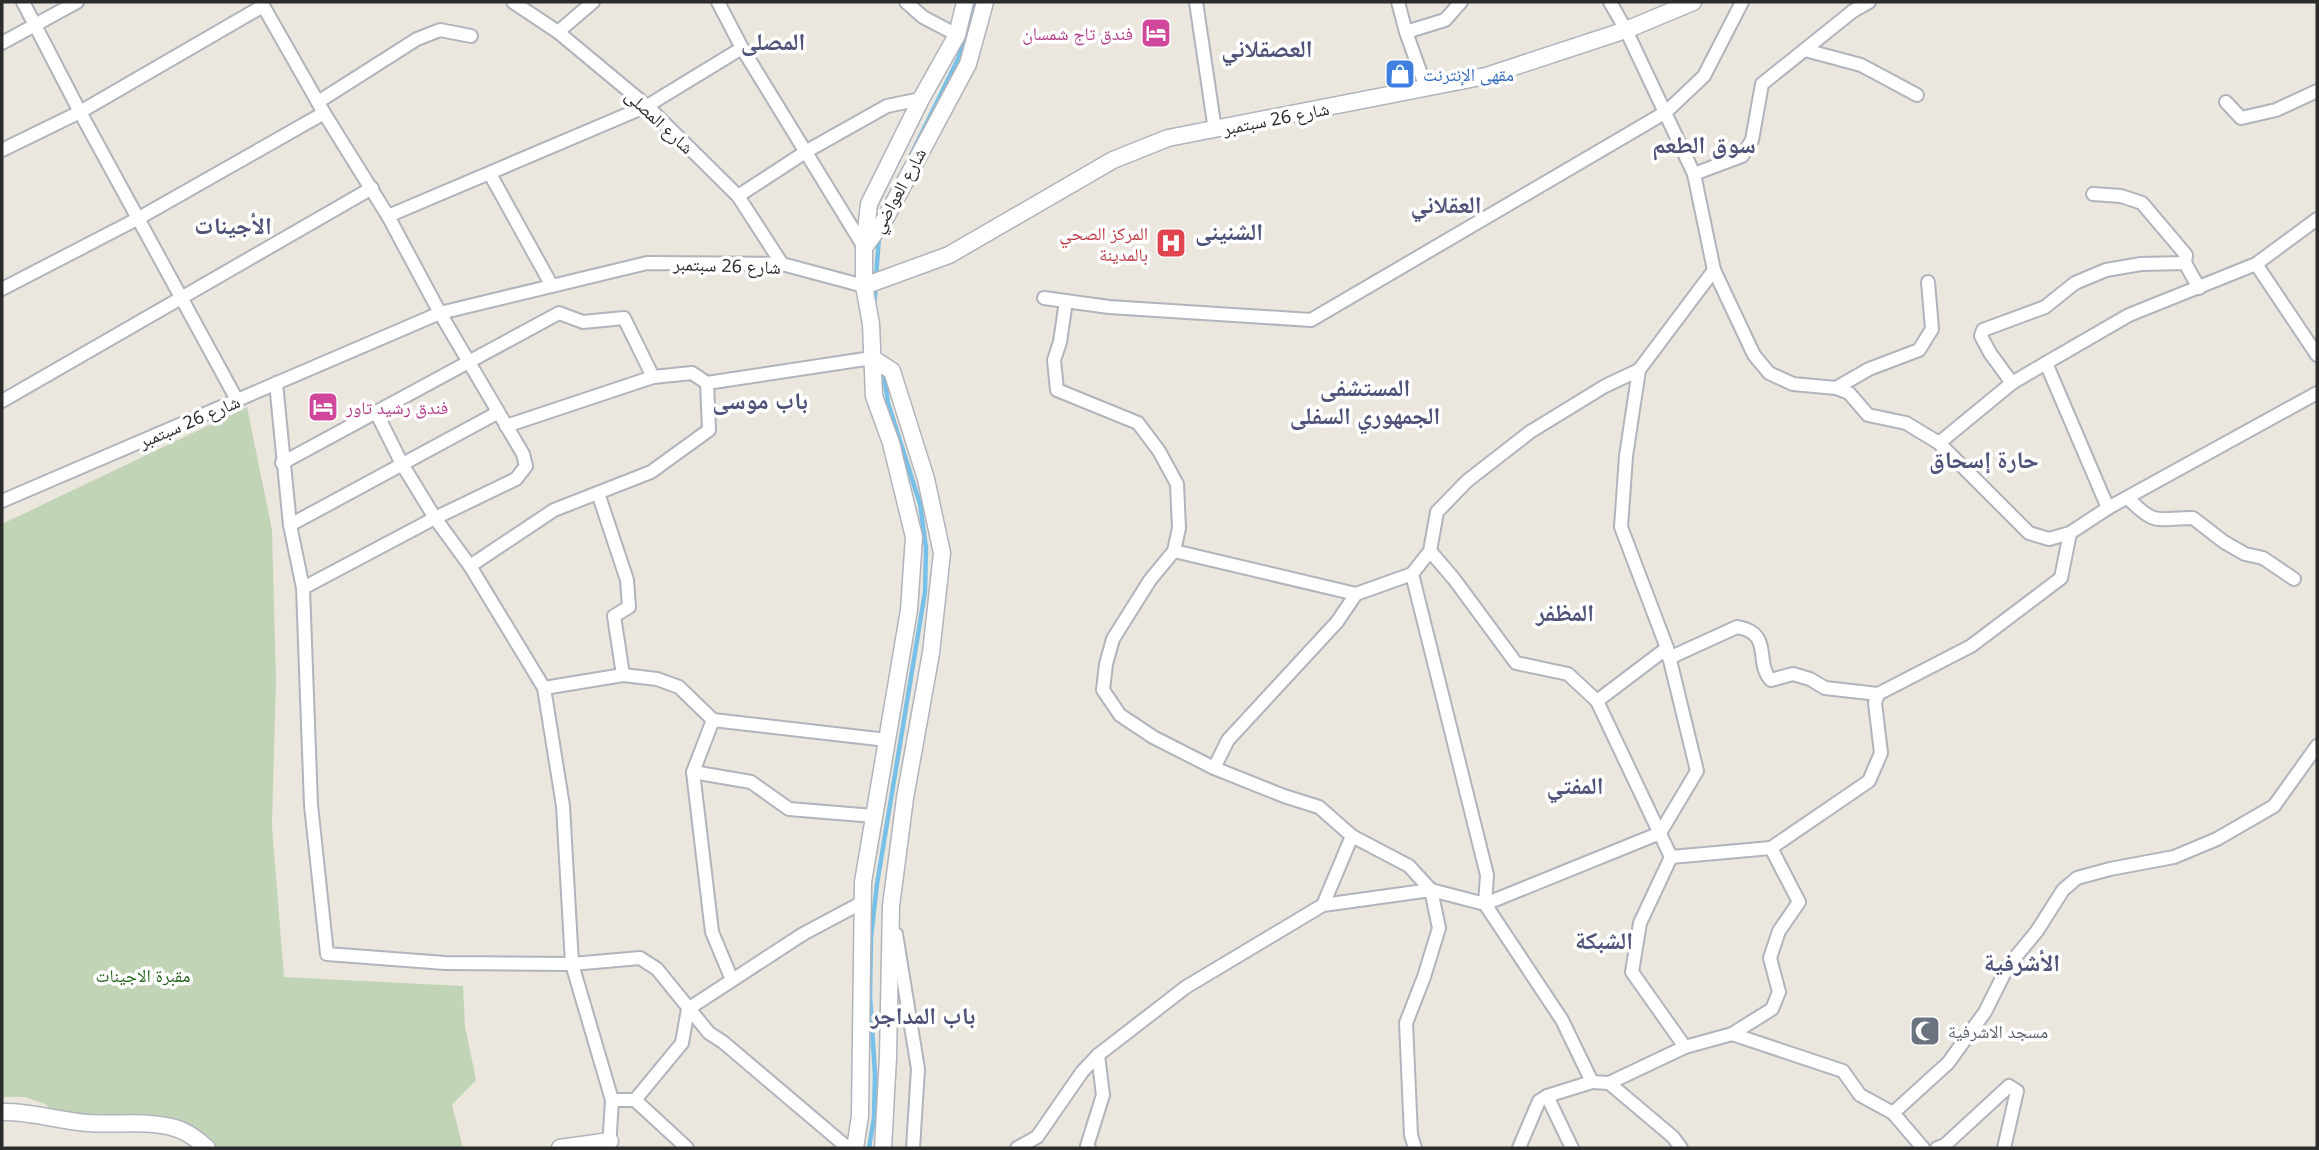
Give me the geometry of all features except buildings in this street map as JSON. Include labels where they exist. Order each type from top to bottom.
[{"type":"main road","name":"شارع العواضي","points":[[864,247],[869,204],[920,99],[957,35],[965,2]]},
{"type":"main road","name":"شارع العواضي","points":[[864,247],[885,219],[968,64],[985,2]]},
{"type":"main road","name":"شارع 26 سبتمبر","points":[[864,286],[949,255],[1113,160],[1168,138],[1486,76],[1626,30],[1685,3]]},
{"type":"main road","points":[[855,1148],[860,1116],[863,881],[909,610],[914,537],[891,443],[874,396],[871,324],[864,286],[864,247]]},
{"type":"main road","points":[[872,358],[892,371],[926,480],[942,554],[931,653],[905,798],[891,906],[883,1148]]},
{"type":"main road","points":[[863,902],[891,906]]},
{"type":"main road","points":[[2,1112],[22,1111],[87,1123],[137,1123],[176,1128],[198,1140],[206,1148]]},
{"type":"main road","points":[[560,1148],[609,1145]]},
{"type":"street","points":[[23,2],[237,400]]},
{"type":"street","points":[[2,43],[77,2]]},
{"type":"street","name":"شارع المصلى","points":[[513,2],[558,32],[647,106],[738,196],[782,264]]},
{"type":"street","points":[[558,32],[593,2]]},
{"type":"street","points":[[718,2],[742,48],[864,247]]},
{"type":"street","points":[[906,2],[923,17],[957,35]]},
{"type":"street","points":[[1196,2],[1215,130]]},
{"type":"street","points":[[1398,2],[1426,88]]},
{"type":"street","points":[[1406,32],[1445,20],[1461,2]]},
{"type":"street","points":[[1609,2],[1626,30],[1694,174],[1714,270],[1754,355],[1769,373],[1793,384],[1836,388],[1849,393],[1868,415],[1906,424],[1939,443],[2029,533],[2049,539],[2070,533],[2108,508],[2317,393]]},
{"type":"street","points":[[1044,298],[1109,307],[1311,320],[1666,112],[1704,76],[1742,2]]},
{"type":"street","points":[[1694,174],[1742,156],[1752,140],[1762,85],[1853,10],[1870,2]]},
{"type":"street","points":[[2,150],[80,112],[262,4],[321,107],[372,188],[440,313],[523,454],[526,466],[516,479],[435,518],[303,588]]},
{"type":"street","points":[[2,289],[139,218],[321,107],[417,39],[440,30],[471,36]]},
{"type":"street","points":[[388,216],[647,106],[742,48]]},
{"type":"street","points":[[1805,50],[1861,65],[1917,95]]},
{"type":"street","points":[[2226,102],[2241,118],[2276,110],[2317,91]]},
{"type":"street","points":[[738,196],[807,151],[887,106],[920,99]]},
{"type":"street","points":[[490,174],[552,286]]},
{"type":"street","points":[[2,401],[372,188]]},
{"type":"street","points":[[2093,194],[2121,195],[2142,203],[2186,255],[2185,263],[2199,288]]},
{"type":"street","points":[[1939,443],[2012,383],[2129,314],[2256,264],[2317,219]]},
{"type":"street","name":"شارع 26 سبتمبر","points":[[2,500],[440,313],[647,262],[782,264],[864,286]]},
{"type":"street","points":[[2012,383],[1990,353],[1981,336],[1983,330],[2045,307],[2075,283],[2106,270],[2141,264],[2185,263]]},
{"type":"street","points":[[2256,264],[2317,355]]},
{"type":"street","points":[[1174,551],[1356,594],[1412,574],[1430,551],[1437,512],[1467,481],[1530,432],[1605,386],[1639,370],[1714,270]]},
{"type":"street","points":[[1836,388],[1869,369],[1919,350],[1931,329],[1928,282]]},
{"type":"street","points":[[1066,301],[1060,342],[1054,360],[1057,390],[1138,423],[1159,451],[1177,484],[1179,528],[1174,551],[1150,580],[1114,639],[1106,664],[1103,690],[1120,715],[1153,737],[1214,768],[1319,807],[1352,836],[1409,866],[1431,890],[1439,928],[1406,1023],[1411,1135],[1415,1148]]},
{"type":"street","points":[[282,463],[377,414],[559,313],[583,321],[624,318],[653,377]]},
{"type":"street","points":[[506,426],[653,377],[692,373],[707,383],[872,358]]},
{"type":"street","points":[[2046,363],[2108,508]]},
{"type":"street","points":[[1017,1148],[1037,1138],[1082,1072],[1098,1055],[1186,988],[1323,905],[1431,890],[1485,904],[1660,833],[1697,771],[1668,653],[1621,527],[1626,456],[1639,370]]},
{"type":"street","points":[[276,383],[290,526],[303,588],[311,804],[327,954],[445,963],[572,964],[640,958],[657,969],[709,1032],[848,1148]]},
{"type":"street","points":[[471,566],[554,510],[651,472],[709,430],[707,383]]},
{"type":"street","points":[[290,526],[497,413]]},
{"type":"street","points":[[377,414],[402,464],[435,518],[471,566],[544,688],[563,806],[572,964],[612,1100],[609,1145]]},
{"type":"street","points":[[598,493],[626,580],[629,607],[614,615],[623,675]]},
{"type":"street","points":[[2128,498],[2141,511],[2158,521],[2193,518],[2224,542],[2245,554],[2263,558],[2294,579]]},
{"type":"street","points":[[1597,701],[1668,653],[1737,627],[1747,628],[1761,643],[1767,675],[1771,680],[1793,674],[1810,679],[1825,688],[1878,694],[1971,646],[2061,578],[2070,533]]},
{"type":"street","points":[[1430,551],[1516,663],[1568,674],[1597,701],[1671,856]]},
{"type":"street","points":[[1412,574],[1487,875],[1485,904],[1562,1020],[1592,1082]]},
{"type":"street","points":[[1214,768],[1228,740],[1337,622],[1356,594]]},
{"type":"street","points":[[544,688],[623,675],[657,679],[679,687],[713,719],[887,740]]},
{"type":"street","points":[[1671,856],[1771,848],[1869,781],[1881,753],[1875,703],[1878,694]]},
{"type":"street","points":[[713,719],[693,772],[712,932],[732,980]]},
{"type":"street","points":[[1893,1113],[1948,1063],[1985,1013],[2007,966],[2037,931],[2063,890],[2077,878],[2174,856],[2217,839],[2274,806],[2317,746]]},
{"type":"street","points":[[693,772],[751,782],[789,809],[874,816]]},
{"type":"street","points":[[1323,905],[1352,836]]},
{"type":"street","points":[[1519,1148],[1532,1113],[1539,1101],[1547,1096],[1592,1082],[1609,1083],[1685,1047],[1732,1034],[1772,1009],[1779,992],[1770,958],[1779,931],[1799,902],[1771,848]]},
{"type":"street","points":[[1671,856],[1640,923],[1632,972],[1685,1047]]},
{"type":"street","points":[[635,1100],[682,1043],[688,1009],[803,934],[863,902]]},
{"type":"street","points":[[891,906],[918,1069],[913,1148]]},
{"type":"street","points":[[1732,1034],[1843,1071],[1860,1095],[1893,1113],[1923,1148]]},
{"type":"street","points":[[1089,1148],[1087,1146],[1103,1095],[1098,1055]]},
{"type":"street","points":[[1609,1083],[1673,1137],[1681,1148]]},
{"type":"street","points":[[1937,1148],[1945,1145],[2009,1086],[2017,1091],[2004,1148]]},
{"type":"street","points":[[1547,1096],[1572,1148]]},
{"type":"street","points":[[612,1100],[635,1100],[687,1148]]},
{"type":"green space","name":"مقبرة الاجينات","points":[[247,407],[272,530],[276,679],[272,826],[284,977],[463,986],[465,1026],[476,1080],[452,1105],[463,1148],[213,1148],[206,1135],[173,1119],[89,1117],[53,1112],[45,1104],[25,1097],[2,1097],[2,524]]},
{"type":"waterway","points":[[911,155],[959,57],[977,2]]},
{"type":"waterway","points":[[876,277],[879,237]]},
{"type":"waterway","points":[[874,305],[876,286]]},
{"type":"waterway","points":[[869,1148],[874,1118],[875,1074],[870,996],[871,937],[877,884],[925,592],[926,548],[920,504],[888,403],[883,369]]},
{"type":"place","name":"فندق تاج شمسان","points":[[1156,33]]},
{"type":"place","name":"مقهى الإنترنت","points":[[1400,74]]},
{"type":"place","name":"المركز الصحي بالمدينة","points":[[1171,243]]},
{"type":"place","name":"فندق رشيد تاور","points":[[323,407]]},
{"type":"place","name":"مسجد الاشرفية","points":[[1925,1031]]},
{"type":"district","name":"المصلى","points":[[773,40]]},
{"type":"district","name":"العصقلاني","points":[[1267,47]]},
{"type":"district","name":"سوق الطعم","points":[[1704,143]]},
{"type":"district","name":"العقلاني","points":[[1446,203]]},
{"type":"district","name":"الأجينات","points":[[233,224]]},
{"type":"district","name":"الشنينى","points":[[1229,230]]},
{"type":"district","name":"باب موسى","points":[[760,399]]},
{"type":"district","name":"المستشفى الجمهوري السفلى","points":[[1365,400]]},
{"type":"district","name":"حارة إسحاق","points":[[1984,458]]},
{"type":"district","name":"المظفر","points":[[1565,611]]},
{"type":"district","name":"المفتي","points":[[1575,784]]},
{"type":"district","name":"الشبكة","points":[[1604,939]]},
{"type":"district","name":"الأشرفية","points":[[2022,961]]},
{"type":"district","name":"باب المداجر","points":[[923,1014]]}]
